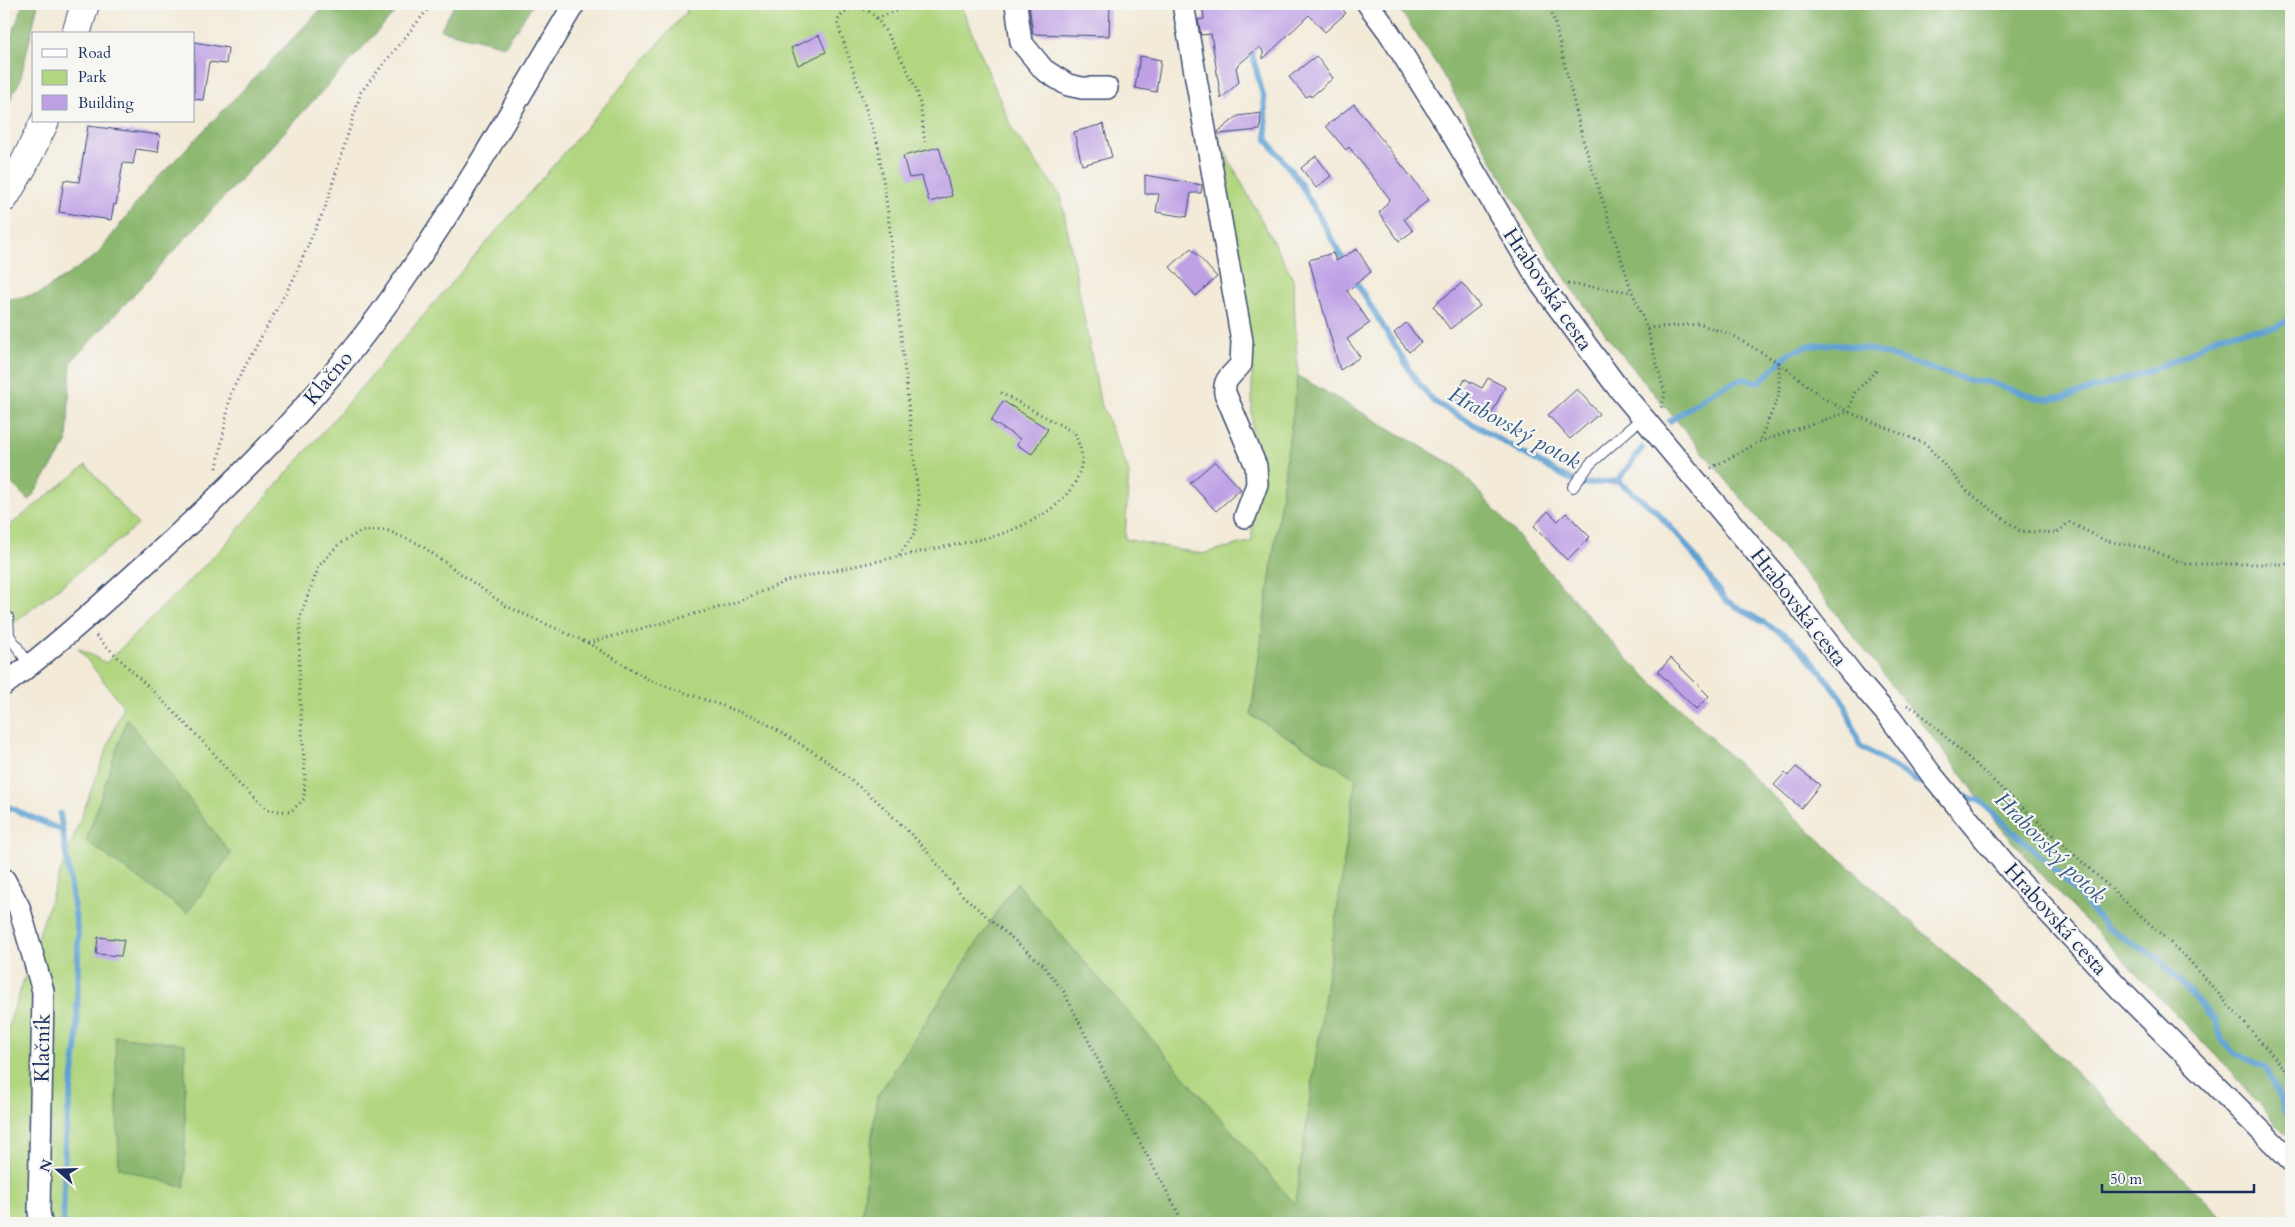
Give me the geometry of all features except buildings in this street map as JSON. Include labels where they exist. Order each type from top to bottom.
[{"type":"main road","points":[[77,32],[85,4]]},
{"type":"main road","points":[[4,198],[23,166],[45,122]]},
{"type":"street","name":"Klačno","points":[[4,685],[30,666],[81,622],[208,508],[244,472],[320,389],[403,282],[452,208],[574,4]]},
{"type":"street","points":[[1016,4],[1021,42],[1044,70],[1068,85],[1082,88],[1107,88]]},
{"type":"street","points":[[1183,4],[1242,341],[1241,364],[1227,377],[1224,385],[1225,393],[1256,466],[1256,484],[1245,517]]},
{"type":"street","name":"Hrabovská cesta","points":[[1368,4],[1388,31],[1445,122],[1541,284],[1587,349],[1651,417],[1853,675],[1891,719],[1931,774],[2020,882],[2064,932],[2291,1161]]},
{"type":"street","name":"Klačník","points":[[4,879],[18,907],[43,991],[39,1212],[41,1223]]},
{"type":"lane","points":[[1573,487],[1590,464],[1651,417]]},
{"type":"lane","points":[[8,618],[9,635],[30,666]]},
{"type":"path","points":[[216,468],[231,392],[294,278],[314,234],[325,208],[361,92],[432,4]]},
{"type":"path","points":[[877,18],[916,4]]},
{"type":"path","points":[[1550,4],[1583,140],[1632,292],[1647,328],[1665,394],[1651,417]]},
{"type":"path","points":[[900,555],[915,533],[919,504],[888,214],[878,145],[837,22],[842,13],[848,9],[858,8],[877,18],[916,89],[925,142]]},
{"type":"path","points":[[1562,283],[1632,292]]},
{"type":"path","points":[[1647,328],[1699,324],[1734,336],[1779,363],[1822,397],[1848,412],[1926,444],[1968,492],[2020,531],[2057,533],[2069,522],[2106,541],[2147,548],[2185,564],[2291,564]]},
{"type":"path","points":[[1759,442],[1779,395],[1779,363]]},
{"type":"path","points":[[1848,412],[1855,392],[1877,370]]},
{"type":"path","points":[[588,643],[732,604],[789,580],[995,536],[1023,527],[1058,504],[1076,482],[1082,457],[1075,432],[1000,393]]},
{"type":"path","points":[[1706,470],[1759,442],[1848,412]]},
{"type":"path","points":[[81,622],[177,715],[211,750],[240,785],[268,810],[290,812],[304,799],[305,783],[299,684],[300,617],[319,566],[338,544],[361,531],[386,530],[419,544],[506,606],[588,643],[649,680],[758,718],[820,756],[889,813],[921,844],[962,895],[1042,964],[1064,992],[1127,1117],[1177,1210],[1181,1223]]},
{"type":"path","points":[[1903,703],[1916,710],[2187,958],[2291,1076]]},
{"type":"green space","points":[[23,4],[38,4],[20,81],[4,111],[4,57]]},
{"type":"green space","points":[[326,4],[403,4],[71,362],[67,443],[29,501],[4,476],[4,300],[39,294],[97,255],[149,187]]},
{"type":"green space","points":[[455,4],[533,4],[505,46],[440,30]]},
{"type":"green space","points":[[693,4],[960,4],[1013,131],[1061,196],[1100,401],[1129,472],[1125,539],[1202,554],[1252,541],[1252,364],[1233,265],[1218,139],[1293,279],[1298,376],[1251,715],[1356,778],[1295,1205],[1016,883],[877,1097],[861,1223],[4,1223],[4,1039],[54,889],[123,706],[78,648],[106,663],[224,546]]},
{"type":"green space","points":[[1396,4],[2291,4],[2291,1140],[2218,1058],[2051,885],[2001,828],[1960,772],[1821,594],[1613,344],[1574,291],[1527,221],[1439,68]]},
{"type":"green space","points":[[1298,376],[1457,467],[1620,652],[1814,835],[2038,1035],[2228,1223],[861,1223],[877,1097],[1016,883],[1295,1204],[1356,778],[1251,715]]},
{"type":"green space","points":[[86,465],[138,525],[13,624],[4,613],[4,530]]},
{"type":"green space","points":[[127,718],[231,854],[187,913],[86,841]]},
{"type":"green space","points":[[115,1036],[185,1044],[185,1188],[119,1168]]},
{"type":"waterway","name":"Hrabovský potok","points":[[1250,47],[1264,99],[1267,140],[1297,178],[1346,264]]},
{"type":"waterway","name":"Hrabovský potok","points":[[1353,277],[1415,379],[1433,401],[1561,475],[1582,484],[1618,481],[1655,510],[1687,546],[1725,600],[1790,638],[1818,668],[1844,702],[1860,746],[1916,781],[1932,786]]},
{"type":"waterway","points":[[1670,421],[1715,390],[1741,379],[1760,382],[1789,353],[1807,346],[1836,344],[1872,350],[1971,381],[1988,382],[2040,399],[2063,398],[2147,372],[2184,356],[2222,334],[2275,327],[2291,319]]},
{"type":"waterway","points":[[1618,481],[1642,448]]},
{"type":"waterway","name":"Hrabovský potok","points":[[1955,793],[1980,801],[2064,878],[2107,928],[2158,958],[2216,1021],[2222,1040],[2234,1053],[2265,1067],[2286,1112],[2291,1117]]},
{"type":"waterway","points":[[4,805],[63,831]]},
{"type":"waterway","points":[[60,814],[78,934],[77,1043],[65,1138],[63,1223]]}]
